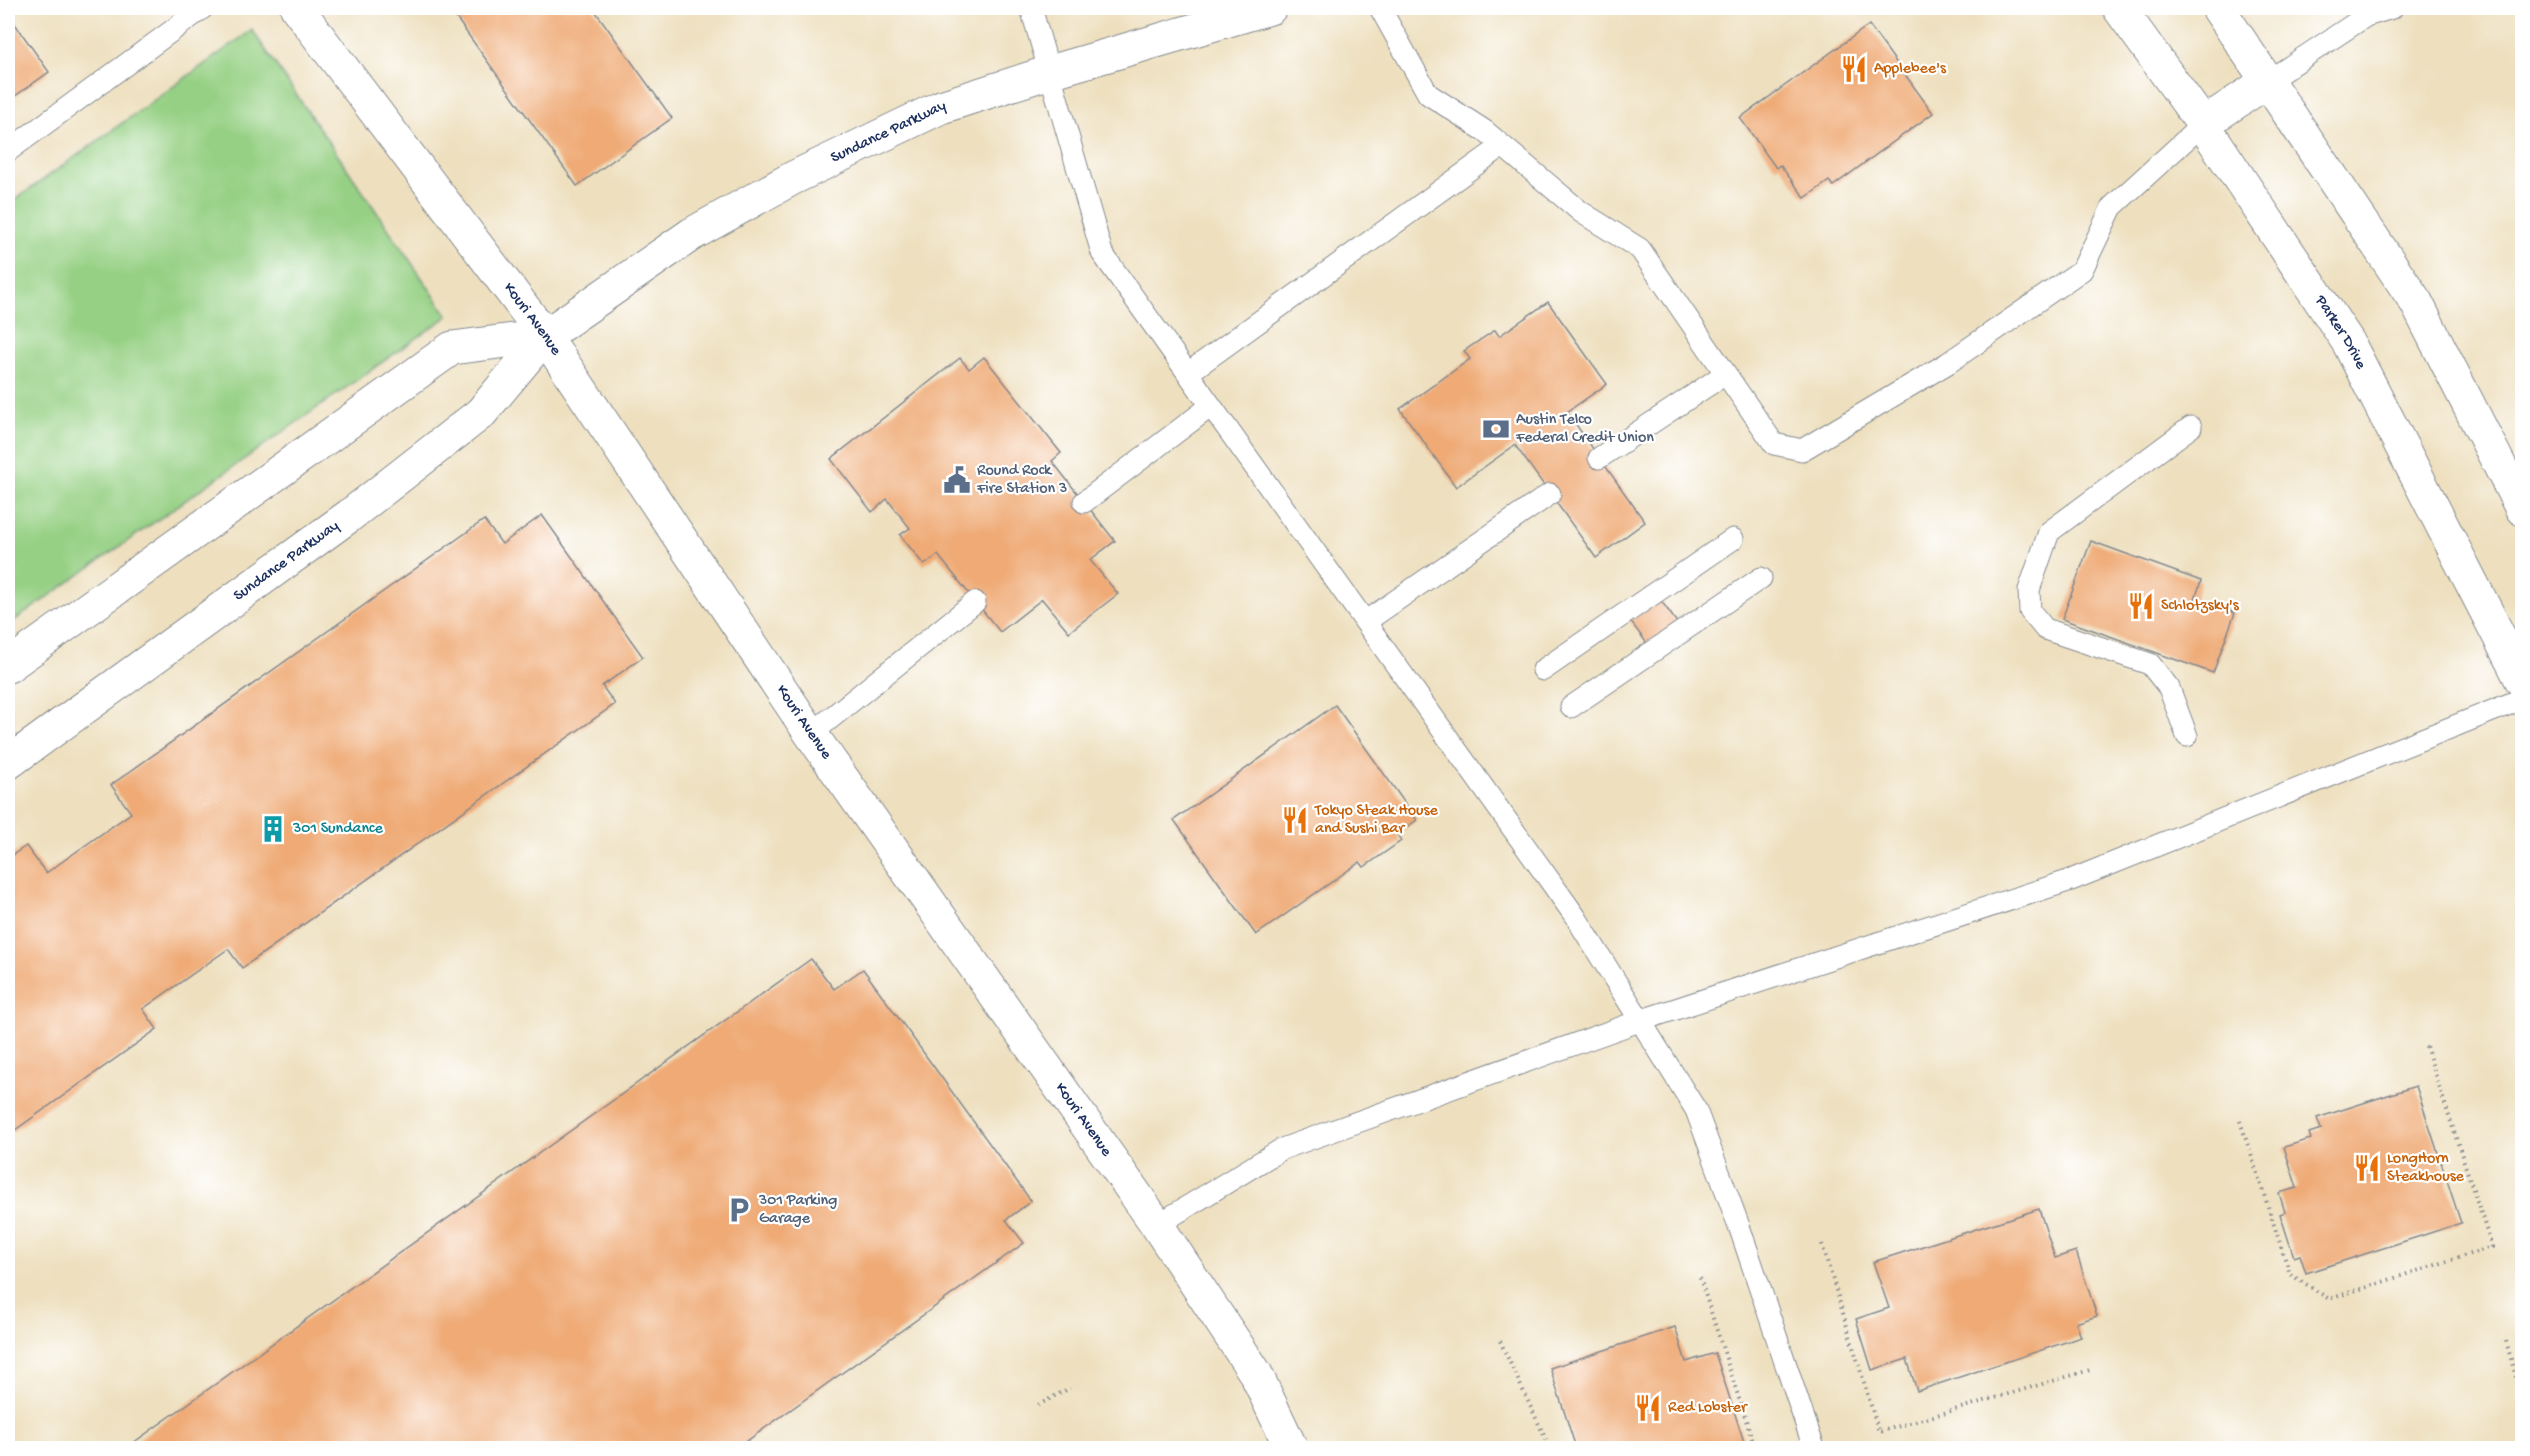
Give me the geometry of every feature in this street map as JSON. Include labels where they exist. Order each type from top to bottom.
[{"type":"street","name":"Kouri Avenue","points":[[297,8],[545,336],[811,734],[1157,1226],[1256,1374],[1291,1449]]},
{"type":"street","name":"Sundance Parkway","points":[[8,763],[349,516],[481,413],[545,336],[692,234],[793,178],[941,107],[1050,72],[1270,8]]},
{"type":"street","name":"Parker Drive","points":[[2119,8],[2203,124],[2348,342],[2523,681]]},
{"type":"street","points":[[2218,8],[2416,302],[2523,509]]},
{"type":"street","points":[[2203,124],[2268,81]]},
{"type":"street","name":"Sundance Parkway","points":[[8,666],[452,348],[545,336]]},
{"type":"lane","points":[[8,151],[203,8]]},
{"type":"lane","points":[[1031,8],[1102,253],[1575,916],[1642,1020],[1696,1110],[1740,1229],[1814,1449]]},
{"type":"lane","points":[[1380,8],[1428,94],[1502,146],[1581,212],[1640,249],[1774,444],[1802,450],[1948,363],[2082,270],[2112,207],[2203,124]]},
{"type":"lane","points":[[2268,81],[2366,16],[2392,8]]},
{"type":"lane","points":[[1188,373],[1502,146]]},
{"type":"lane","points":[[1599,458],[1725,374]]},
{"type":"lane","points":[[1084,502],[1211,406]]},
{"type":"lane","points":[[2187,736],[2169,688],[2150,664],[2045,629],[2030,611],[2029,590],[2049,532],[2191,427]]},
{"type":"lane","points":[[1365,622],[1550,494]]},
{"type":"lane","points":[[1544,670],[1733,539]]},
{"type":"lane","points":[[1571,707],[1761,578]]},
{"type":"lane","points":[[811,734],[975,602]]},
{"type":"lane","points":[[1157,1226],[1282,1149],[1642,1020],[2071,880],[2523,699]]},
{"type":"path","points":[[2240,1121],[2290,1274],[2329,1299],[2492,1247],[2425,1043]]},
{"type":"path","points":[[1822,1244],[1879,1432],[2090,1370]]},
{"type":"path","points":[[1700,1278],[1755,1449]]},
{"type":"path","points":[[1500,1341],[1550,1449]]},
{"type":"path","points":[[2506,1341],[2523,1399]]},
{"type":"path","points":[[1038,1405],[1070,1388]]},
{"type":"green space","points":[[252,30],[448,316],[8,625],[8,205]]},
{"type":"building","points":[[449,8],[593,8],[672,118],[577,186]]},
{"type":"building","points":[[8,14],[49,72],[8,101]]},
{"type":"building","name":"Applebee's","points":[[1869,25],[1933,113],[1833,186],[1829,181],[1805,198],[1780,165],[1776,168],[1740,118]]},
{"type":"building","name":"Austin Telco Federal Credit Union","points":[[1548,302],[1607,384],[1567,412],[1645,522],[1596,558],[1515,445],[1456,487],[1400,409],[1470,359],[1464,351],[1495,330],[1499,336]]},
{"type":"building","name":"Round Rock Fire Station 3","points":[[984,357],[1061,453],[1052,461],[1115,541],[1090,560],[1118,594],[1069,632],[1042,599],[1000,632],[938,555],[924,565],[900,535],[910,528],[887,499],[872,512],[831,459],[960,358],[969,369]]},
{"type":"building","name":"301 Sundance","points":[[542,515],[643,657],[602,686],[615,704],[242,968],[228,949],[143,1009],[157,1029],[8,1135],[8,858],[26,846],[46,873],[131,813],[111,785],[484,520],[502,544]]},
{"type":"building","name":"Schlotzsky's","points":[[2091,541],[2201,581],[2195,599],[2235,613],[2213,673],[2062,619]]},
{"type":"building","points":[[1659,598],[1681,628],[1652,650],[1630,621]]},
{"type":"building","name":"Tokyo Steak House and Sushi Bar","points":[[1335,705],[1417,820],[1397,834],[1401,841],[1364,867],[1360,862],[1256,935],[1174,820]]},
{"type":"building","name":"301 Parking Garage","points":[[811,959],[834,989],[863,969],[1031,1201],[1006,1220],[1024,1243],[737,1448],[126,1448]]},
{"type":"building","name":"LongHorn Steakhouse","points":[[2416,1086],[2461,1223],[2306,1273],[2300,1255],[2294,1257],[2280,1214],[2285,1212],[2279,1193],[2297,1188],[2284,1147],[2311,1139],[2309,1133],[2321,1129],[2317,1118]]},
{"type":"building","points":[[2039,1209],[2055,1258],[2076,1251],[2097,1316],[2076,1323],[2081,1337],[1917,1391],[1907,1359],[1872,1370],[1856,1319],[1889,1308],[1873,1262]]},
{"type":"building","name":"Red Lobster","points":[[1675,1327],[1686,1362],[1715,1353],[1746,1448],[1576,1448],[1550,1368]]},
{"type":"place","name":"Applebee's","points":[[1854,69]]},
{"type":"place","name":"Austin Telco Federal Credit Union","points":[[1496,429]]},
{"type":"place","name":"Round Rock Fire Station 3","points":[[957,480]]},
{"type":"place","name":"Schlotzsky's","points":[[2141,606]]},
{"type":"place","name":"Tokyo Steak House and Sushi Bar","points":[[1295,820]]},
{"type":"place","name":"301 Sundance","points":[[273,829]]},
{"type":"place","name":"LongHorn Steakhouse","points":[[2367,1168]]},
{"type":"place","name":"301 Parking Garage","points":[[739,1210]]},
{"type":"place","name":"Red Lobster","points":[[1648,1408]]}]
